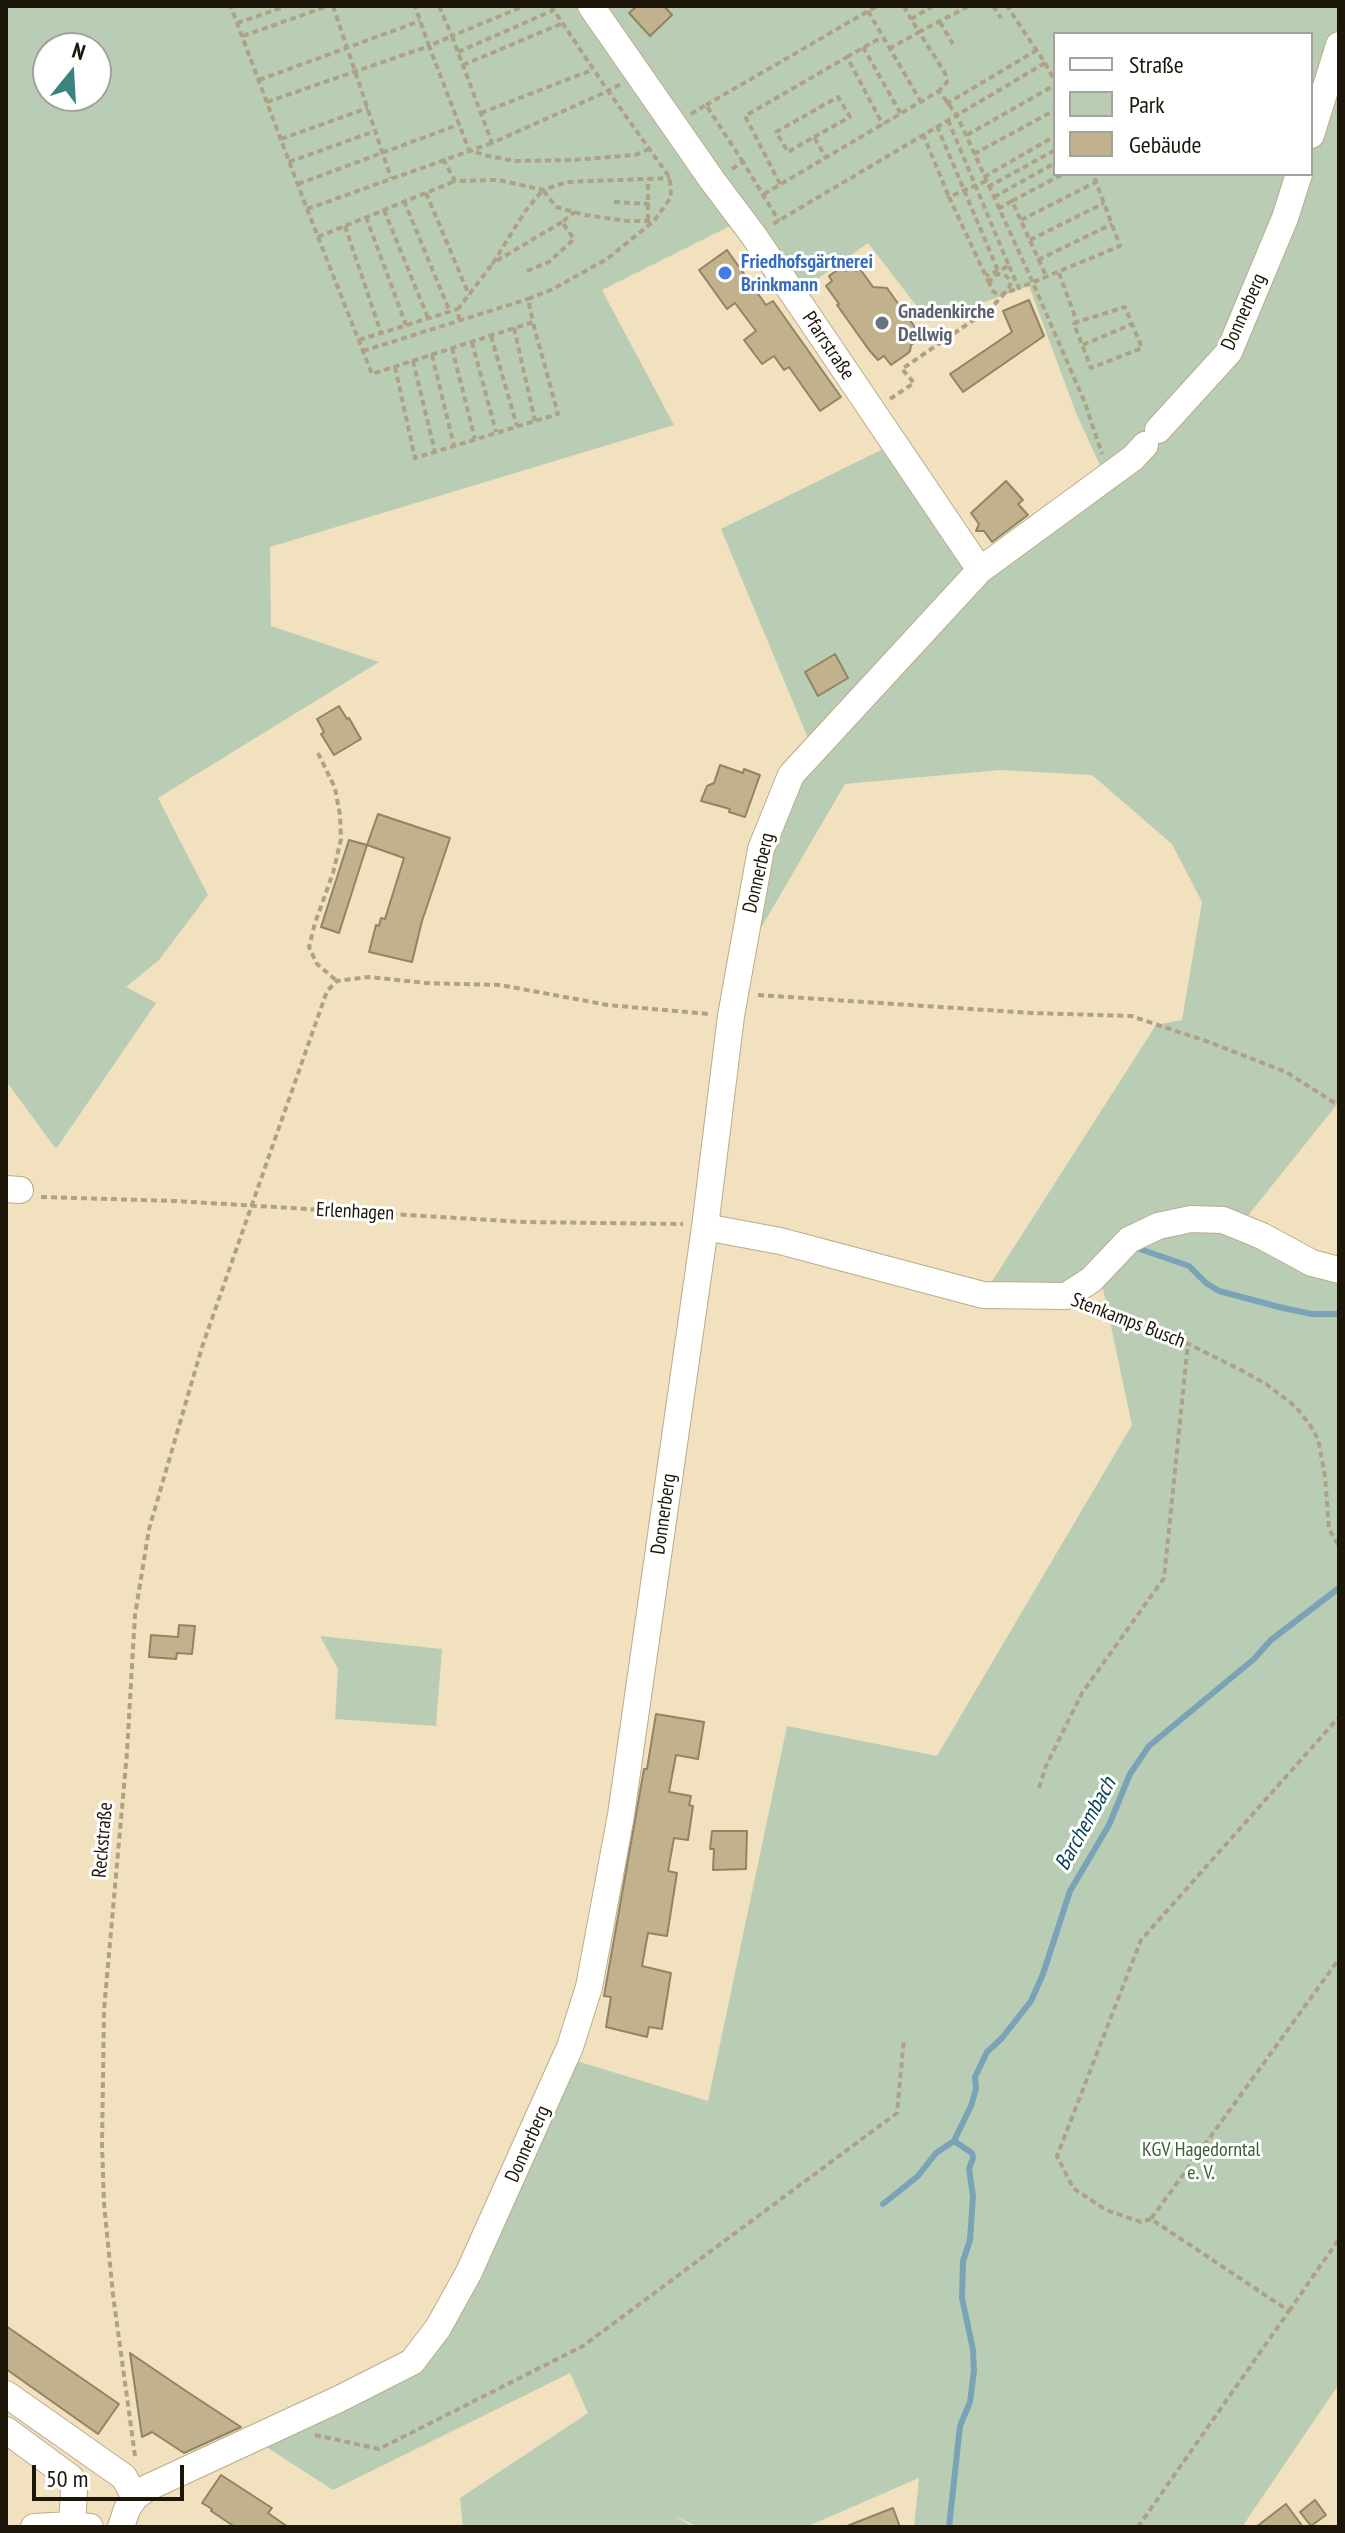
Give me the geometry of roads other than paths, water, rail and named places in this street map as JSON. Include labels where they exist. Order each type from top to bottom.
[{"type":"street","name":"Pfarrstraße","points":[[591,6],[754,236],[980,570]]},
{"type":"street","points":[[1313,129],[1339,45]]},
{"type":"street","name":"Donnerberg","points":[[138,2494],[412,2362],[438,2328],[475,2258],[550,2094],[578,2026],[589,1987],[621,1815],[705,1227],[733,1005],[761,849],[791,775],[980,570],[1133,458],[1229,352],[1285,218],[1298,176]]},
{"type":"street","name":"Stenkamps Busch","points":[[705,1227],[780,1241],[983,1295],[1066,1296],[1091,1280],[1129,1240],[1158,1226],[1191,1219],[1223,1220],[1262,1236],[1312,1263],[1339,1270]]},
{"type":"street","points":[[6,2394],[124,2477],[138,2494],[127,2509],[121,2527]]},
{"type":"street","points":[[6,2430],[71,2478],[74,2490],[58,2526]]},
{"type":"waterway","points":[[1134,1247],[1189,1266],[1219,1291],[1312,1314],[1339,1314]]},
{"type":"waterway","name":"Barchembach","points":[[949,2527],[960,2426],[970,2402],[974,2371],[973,2350],[962,2298],[963,2261],[970,2240],[973,2196],[969,2169],[973,2158],[972,2153],[954,2141],[971,2106],[976,2089],[975,2077],[987,2052],[1031,2001],[1070,1891],[1109,1825],[1130,1774],[1149,1746],[1254,1659],[1271,1640],[1339,1588]]},
{"type":"waterway","name":"Barchembach","points":[[883,2204],[918,2176],[936,2153],[954,2141]]},
{"type":"place","name":"Friedhofsgärtnerei Brinkmann","points":[[725,273]]},
{"type":"place","name":"Gnadenkirche Dellwig","points":[[882,323]]},
{"type":"park label","name":"KGV Hagedorntal e. V.","points":[[1201,2162]]}]
